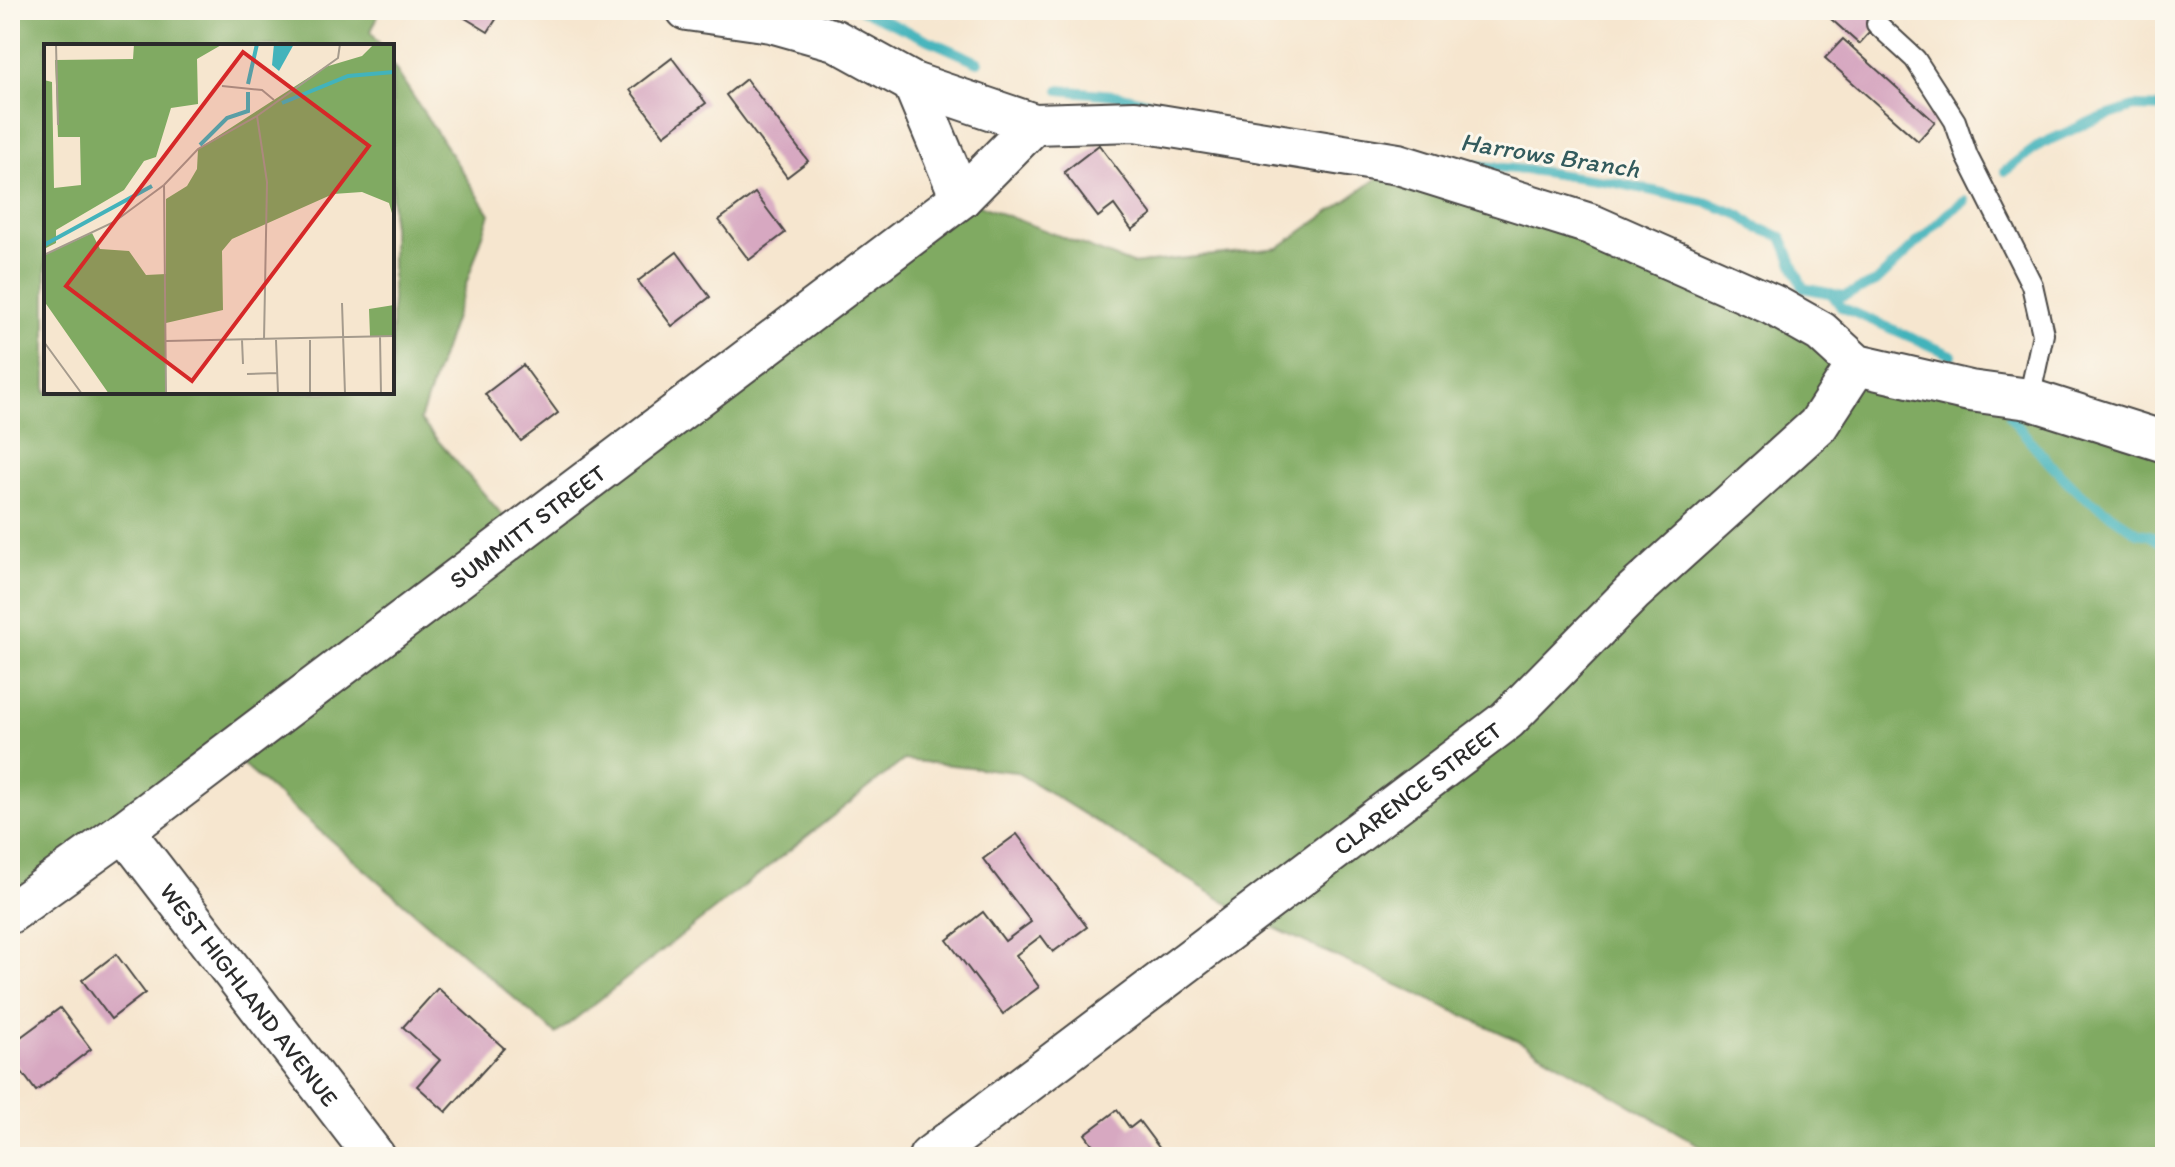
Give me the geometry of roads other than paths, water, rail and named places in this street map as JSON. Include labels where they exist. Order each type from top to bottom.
[{"type":"street","points":[[687,10],[771,22],[835,40],[913,83],[1034,124],[1135,121],[1398,164],[1590,224],[1773,305],[1821,332],[1857,365],[1970,391],[2029,399],[2165,442]]},
{"type":"street","points":[[913,83],[961,198]]},
{"type":"street","name":"SUMMITT STREET","points":[[10,913],[124,831],[961,198],[1034,124]]},
{"type":"street","name":"CLARENCE STREET","points":[[929,1157],[1507,720],[1632,593],[1818,425],[1857,365]]},
{"type":"street","name":"WEST HIGHLAND AVENUE","points":[[124,831],[375,1157]]},
{"type":"lane","points":[[1877,24],[1915,59],[1955,121],[1967,156],[2032,285],[2043,334],[2029,399]]},
{"type":"waterway","name":"Harrows Branch","points":[[861,10],[978,62]]},
{"type":"waterway","name":"Harrows Branch","points":[[1059,90],[1123,96],[1162,106]]},
{"type":"waterway","name":"Harrows Branch","points":[[2005,171],[2041,144],[2094,120],[2134,107],[2165,108]]},
{"type":"waterway","name":"Harrows Branch","points":[[1453,163],[1617,183],[1708,203],[1740,215],[1755,227],[1782,237],[1803,288],[1844,296],[1876,282],[1948,213],[1965,201]]},
{"type":"waterway","points":[[1831,293],[1841,307],[1952,355]]},
{"type":"waterway","points":[[2010,417],[2078,492],[2138,533],[2149,535],[2165,545]]}]
